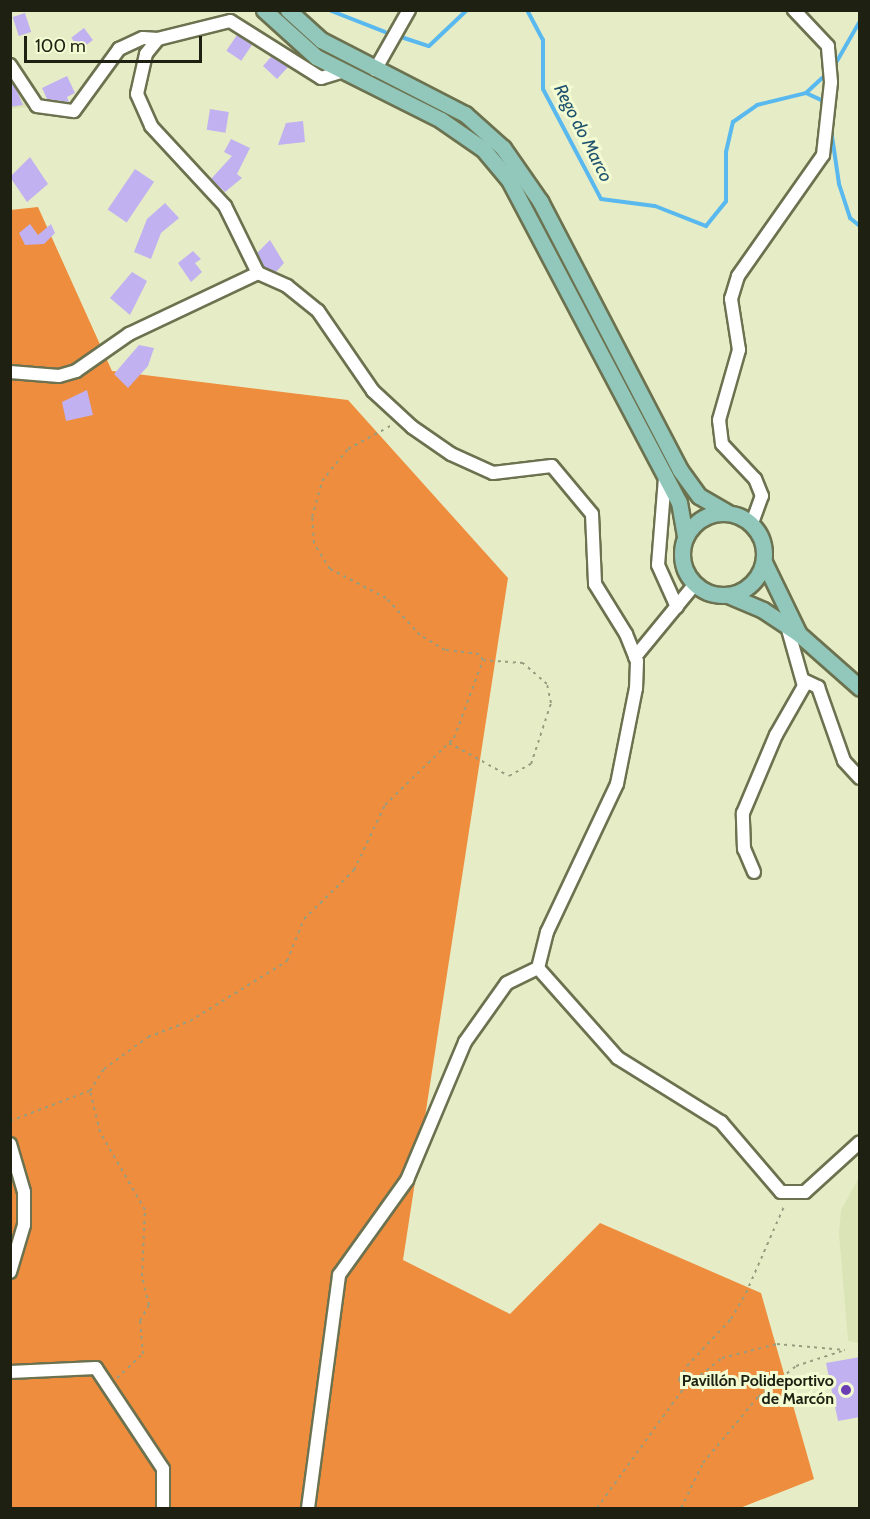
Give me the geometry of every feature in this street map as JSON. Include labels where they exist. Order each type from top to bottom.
[{"type":"main road","points":[[264,10],[316,57],[441,120],[483,149],[509,180],[679,502],[685,537],[681,557],[695,584],[728,595],[793,630],[860,688]]},
{"type":"main road","points":[[288,10],[321,40],[375,70],[465,114],[503,148],[540,201],[680,470],[699,496],[752,523],[760,534],[764,562],[793,630]]},
{"type":"main road","points":[[685,537],[702,518],[727,512]]},
{"type":"main road","points":[[728,595],[751,584],[764,562]]},
{"type":"street","points":[[375,70],[409,10]]},
{"type":"street","points":[[752,523],[762,496],[755,478],[722,444],[719,420],[739,350],[731,299],[738,276],[823,155],[831,82],[828,46],[794,10]]},
{"type":"street","points":[[10,65],[37,106],[74,111],[119,49],[143,38],[158,39],[230,21],[321,78],[344,71]]},
{"type":"street","points":[[158,39],[141,70],[140,108],[225,206],[258,273],[287,286],[318,311],[373,391],[398,414],[451,454],[493,473],[552,466],[563,476],[592,514],[595,584],[635,657],[636,688],[617,784],[547,932],[538,968]]},
{"type":"street","points":[[10,372],[59,376],[76,371],[129,334],[258,273]]},
{"type":"street","points":[[665,478],[658,565],[677,607]]},
{"type":"street","points":[[635,657],[695,584]]},
{"type":"street","points":[[754,872],[744,849],[743,813],[776,735],[803,693],[803,680],[793,630]]},
{"type":"street","points":[[803,680],[818,687],[844,761],[860,778]]},
{"type":"street","points":[[538,968],[618,1058],[721,1122],[787,1195],[820,1182],[860,1142]]},
{"type":"street","points":[[308,1509],[330,1367],[330,1309],[339,1275],[407,1180],[465,1042],[507,983],[538,968]]},
{"type":"street","points":[[10,1144],[24,1192],[24,1225],[10,1272]]},
{"type":"street","points":[[10,1372],[74,1366],[96,1368],[105,1378],[163,1469],[163,1509]]},
{"type":"path","points":[[398,414],[391,428],[348,449],[322,481],[312,517],[314,543],[330,569],[386,598],[420,634],[445,650],[479,654],[483,660]]},
{"type":"path","points":[[10,1121],[90,1091],[104,1070],[148,1037],[190,1021],[287,961],[303,919],[354,870],[385,805],[449,743],[464,722],[465,696],[483,660]]},
{"type":"path","points":[[449,743],[509,776],[531,764],[551,703],[547,684],[523,663],[483,660]]},
{"type":"path","points":[[90,1091],[100,1132],[145,1210],[142,1276],[148,1305],[140,1322],[143,1354],[117,1378],[105,1378]]},
{"type":"path","points":[[682,1389],[679,1379],[687,1366],[731,1319],[746,1293],[787,1195]]},
{"type":"path","points":[[597,1509],[682,1389],[722,1358],[777,1344],[845,1350],[796,1366],[758,1397],[703,1463],[681,1509]]},
{"type":"shaded area","points":[[11,65],[37,106],[11,109]]},
{"type":"shaded area","points":[[38,207],[112,371],[348,400],[508,578],[403,1260],[510,1314],[600,1223],[761,1293],[814,1479],[740,1508],[11,1508],[10,210]]},
{"type":"shaded area","points":[[859,1177],[860,1343],[848,1341],[839,1234],[841,1210]]},
{"type":"building","points":[[25,13],[31,32],[19,36],[13,17]]},
{"type":"building","points":[[84,28],[93,40],[80,50],[71,38]]},
{"type":"building","points":[[237,35],[252,45],[241,61],[226,51]]},
{"type":"building","points":[[271,57],[288,67],[277,79],[263,66]]},
{"type":"building","points":[[67,76],[75,93],[67,97],[69,102],[47,99],[42,88]]},
{"type":"building","points":[[10,81],[16,89],[23,105],[10,107]]},
{"type":"building","points":[[210,109],[229,112],[225,133],[207,130]]},
{"type":"building","points":[[303,121],[305,142],[278,145],[286,123]]},
{"type":"building","points":[[231,139],[250,148],[237,174],[242,178],[225,192],[211,179],[232,156],[224,152]]},
{"type":"building","points":[[30,157],[48,184],[27,202],[10,177]]},
{"type":"building","points":[[135,169],[154,182],[127,222],[108,210]]},
{"type":"building","points":[[165,203],[179,218],[161,233],[151,259],[134,252],[147,219]]},
{"type":"building","points":[[30,224],[38,235],[51,224],[55,233],[44,244],[25,245],[19,233]]},
{"type":"building","points":[[270,240],[284,263],[276,272],[264,267],[257,253]]},
{"type":"building","points":[[193,251],[201,259],[195,263],[202,272],[191,282],[178,263]]},
{"type":"building","points":[[132,272],[147,281],[130,315],[110,298]]},
{"type":"building","points":[[139,345],[154,348],[148,366],[128,388],[114,374]]},
{"type":"building","points":[[87,390],[93,415],[66,421],[62,402]]},
{"type":"building","name":"Pavillón Polideportivo de Marcón","points":[[860,1357],[860,1417],[838,1421],[826,1363]]},
{"type":"waterway","name":"Rego do Marco","points":[[329,10],[385,32]]},
{"type":"waterway","name":"Rego do Marco","points":[[404,38],[429,46],[467,10]]},
{"type":"waterway","name":"Rego do Marco","points":[[527,10],[543,40],[543,89],[601,199],[655,206],[706,226],[726,201],[726,152],[733,122],[757,105],[806,93],[822,78]]},
{"type":"waterway","name":"Rego do Marco","points":[[837,61],[860,21]]},
{"type":"waterway","points":[[806,93],[821,100]]},
{"type":"waterway","points":[[831,129],[839,184],[850,218],[860,226]]},
{"type":"place","name":"Pavillón Polideportivo de Marcón","points":[[846,1390]]}]
